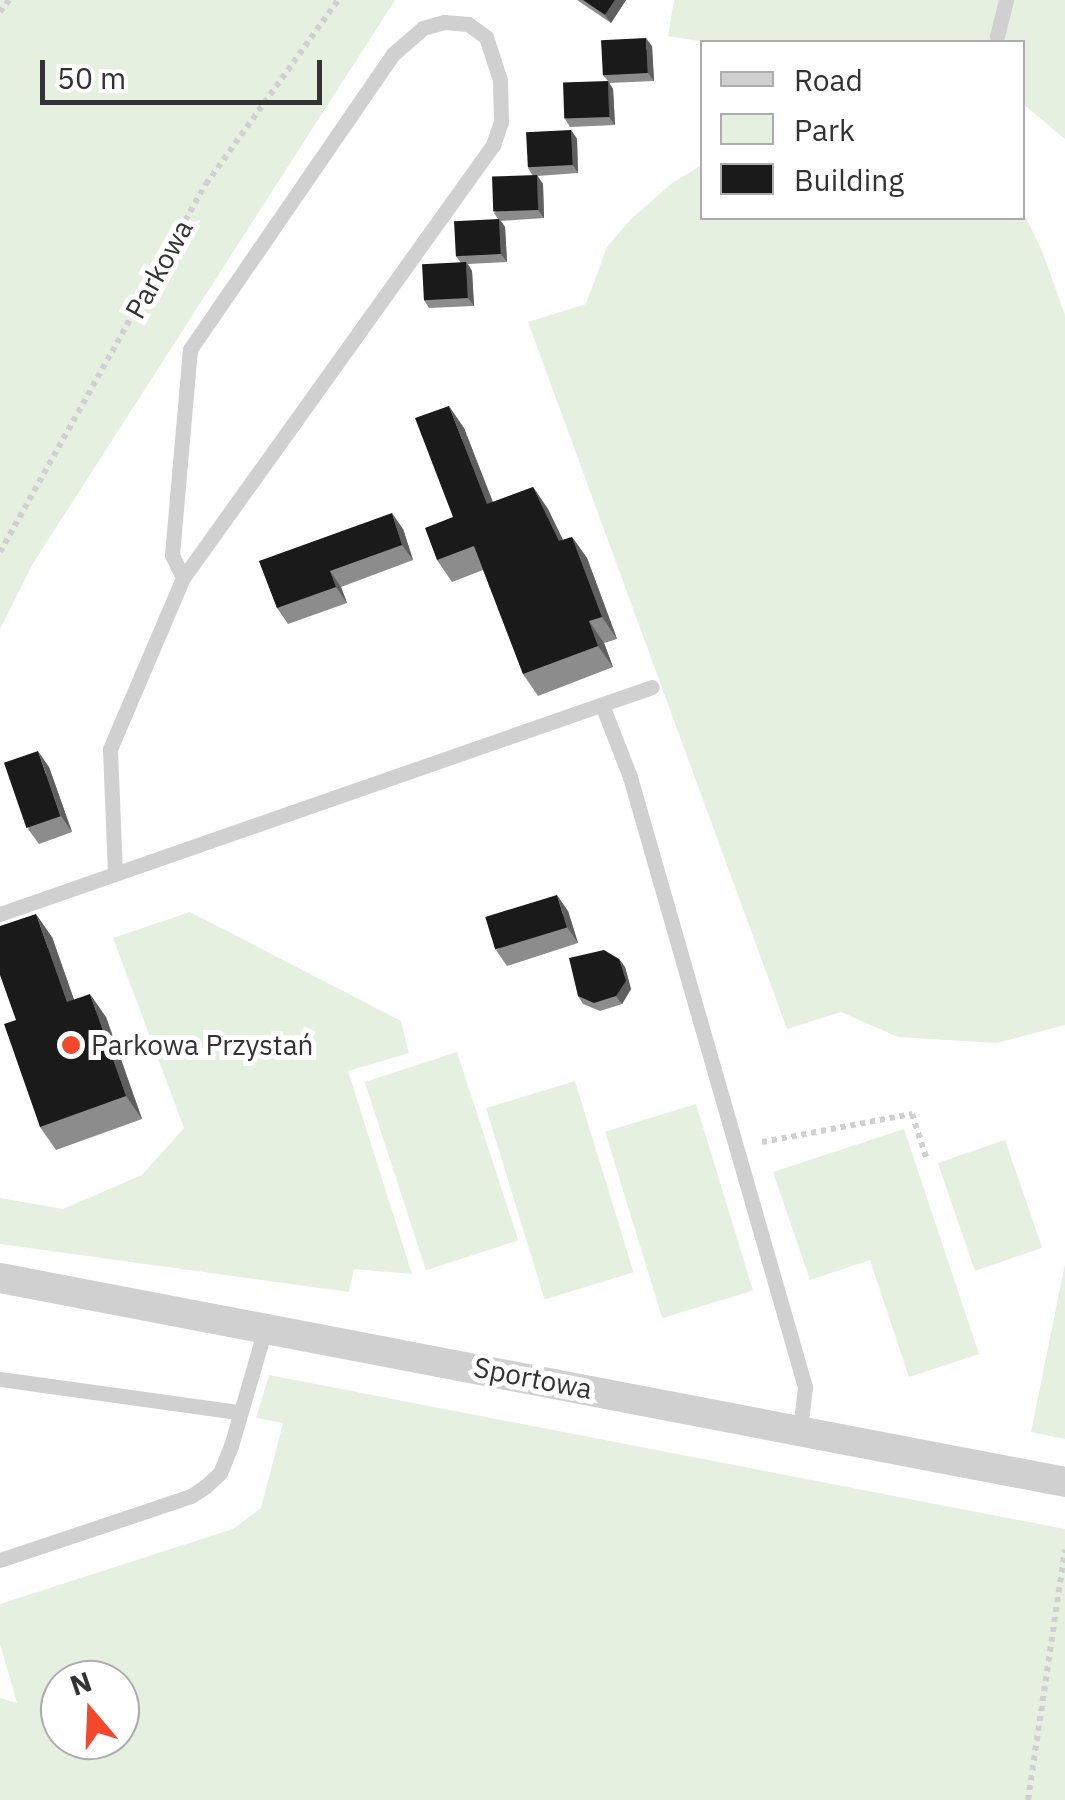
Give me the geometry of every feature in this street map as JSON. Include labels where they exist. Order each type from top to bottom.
[{"type":"street","name":"Sportowa","points":[[0,1278],[1065,1482]]},
{"type":"lane","points":[[997,36],[1006,0]]},
{"type":"lane","points":[[115,874],[110,749],[183,578],[492,145],[501,122],[500,80],[486,37],[468,24],[444,22],[422,28],[393,54],[190,349],[172,555],[183,578]]},
{"type":"lane","points":[[0,914],[652,687]]},
{"type":"lane","points":[[602,704],[630,777],[805,1387],[800,1430]]},
{"type":"lane","points":[[0,1560],[192,1496],[220,1473],[265,1329]]},
{"type":"lane","points":[[0,1378],[238,1412]]},
{"type":"path","points":[[0,12],[9,0]]},
{"type":"path","name":"Parkowa","points":[[0,552],[206,184],[338,0]]},
{"type":"path","points":[[736,1147],[912,1114],[927,1160]]},
{"type":"path","points":[[1028,1800],[1065,1550]]},
{"type":"green space","points":[[0,0],[395,0],[32,565],[0,629]]},
{"type":"green space","points":[[674,0],[1065,0],[1065,139],[1025,106],[1025,40],[700,41],[668,36]]},
{"type":"green space","points":[[700,166],[700,220],[1025,220],[1025,215],[1042,251],[1065,315],[1065,1025],[997,1043],[898,1037],[841,1012],[787,1029],[528,322],[586,304],[607,247],[629,221],[672,183]]},
{"type":"green space","points":[[190,912],[401,1021],[409,1053],[348,1071],[412,1274],[354,1269],[349,1292],[0,1244],[0,1198],[63,1209],[142,1175],[184,1128],[113,938]]},
{"type":"green space","points":[[457,1052],[518,1240],[426,1270],[365,1082]]},
{"type":"green space","points":[[575,1081],[633,1272],[545,1299],[486,1108]]},
{"type":"green space","points":[[696,1104],[753,1290],[662,1318],[605,1132]]},
{"type":"green space","points":[[904,1129],[979,1354],[909,1377],[870,1260],[810,1280],[773,1172]]},
{"type":"green space","points":[[1005,1140],[1042,1248],[975,1271],[938,1163]]},
{"type":"green space","points":[[1065,1264],[1065,1439],[1031,1432]]},
{"type":"green space","points":[[269,1375],[1065,1529],[1065,1800],[0,1800],[0,1698],[17,1703],[0,1644],[0,1604],[233,1529],[261,1508],[283,1423],[256,1418]]},
{"type":"building","points":[[583,0],[615,0],[605,15]]},
{"type":"building","points":[[646,38],[648,73],[603,75],[601,40]]},
{"type":"building","points":[[608,81],[609,117],[564,119],[563,83]]},
{"type":"building","points":[[571,130],[573,165],[528,167],[526,132]]},
{"type":"building","points":[[537,175],[538,210],[493,212],[492,177]]},
{"type":"building","points":[[499,219],[501,254],[456,256],[454,221]]},
{"type":"building","points":[[466,262],[468,298],[424,300],[422,264]]},
{"type":"building","points":[[449,406],[487,504],[533,487],[559,541],[572,537],[602,617],[589,621],[598,646],[523,674],[474,546],[437,560],[425,528],[453,517],[415,418]]},
{"type":"building","points":[[392,513],[402,545],[330,571],[336,587],[277,608],[259,561]]},
{"type":"building","points":[[38,751],[60,816],[26,828],[4,763]]},
{"type":"building","points":[[557,895],[567,928],[495,949],[485,917]]},
{"type":"building","name":"Parkowa Przystań","points":[[36,914],[67,1002],[90,994],[126,1096],[40,1127],[4,1024],[16,1020],[0,975],[0,926]]},
{"type":"building","points":[[604,950],[619,959],[626,981],[616,996],[594,1003],[578,996],[569,958]]},
{"type":"place","name":"Parkowa Przystań","points":[[71,1045]]}]
